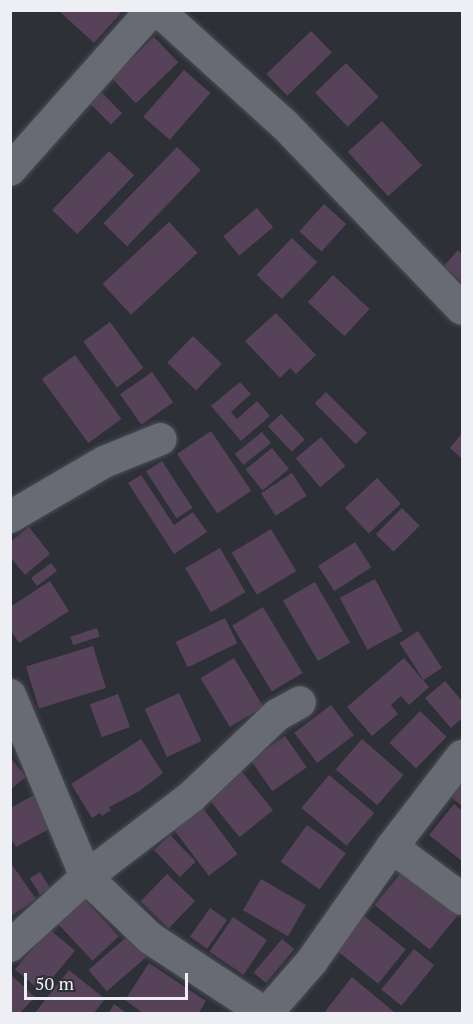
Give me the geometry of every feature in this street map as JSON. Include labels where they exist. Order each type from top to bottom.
[{"type":"street","points":[[10,170],[152,10]]},
{"type":"street","points":[[158,10],[285,125],[462,309]]},
{"type":"street","points":[[10,517],[104,462],[160,439]]},
{"type":"street","points":[[10,695],[86,877],[150,938],[266,1014],[312,961],[392,847],[462,756]]},
{"type":"street","points":[[10,946],[86,877],[191,797],[277,715],[300,702]]},
{"type":"street","points":[[392,847],[462,899]]},
{"type":"building","points":[[58,10],[117,10],[121,13],[94,43]]},
{"type":"building","points":[[311,31],[332,53],[287,96],[266,74]]},
{"type":"building","points":[[154,37],[178,62],[136,103],[112,78]]},
{"type":"building","points":[[346,63],[379,97],[348,127],[315,93]]},
{"type":"building","points":[[184,70],[210,93],[170,140],[143,117]]},
{"type":"building","points":[[101,92],[122,113],[111,125],[90,103]]},
{"type":"building","points":[[382,121],[422,166],[388,196],[348,152]]},
{"type":"building","points":[[177,147],[201,170],[127,246],[103,223]]},
{"type":"building","points":[[109,151],[134,175],[77,234],[52,210]]},
{"type":"building","points":[[324,204],[346,224],[322,252],[299,231]]},
{"type":"building","points":[[257,208],[273,227],[239,255],[223,236]]},
{"type":"building","points":[[169,222],[198,253],[131,315],[102,284]]},
{"type":"building","points":[[292,238],[317,262],[282,299],[257,275]]},
{"type":"building","points":[[458,250],[462,255],[462,283],[444,266]]},
{"type":"building","points":[[333,275],[370,309],[344,336],[308,302]]},
{"type":"building","points":[[276,313],[316,355],[296,374],[290,368],[280,378],[245,341]]},
{"type":"building","points":[[110,322],[144,368],[117,388],[83,341]]},
{"type":"building","points":[[193,336],[222,364],[196,390],[167,363]]},
{"type":"building","points":[[75,355],[121,419],[88,443],[42,379]]},
{"type":"building","points":[[152,372],[173,402],[141,425],[120,394]]},
{"type":"building","points":[[240,382],[251,394],[231,412],[237,419],[257,401],[270,416],[241,441],[211,406]]},
{"type":"building","points":[[326,392],[367,433],[356,444],[315,403]]},
{"type":"building","points":[[281,414],[305,440],[292,452],[268,426]]},
{"type":"building","points":[[211,431],[251,491],[217,514],[177,454]]},
{"type":"building","points":[[262,432],[271,443],[244,465],[235,454]]},
{"type":"building","points":[[462,433],[462,459],[450,448]]},
{"type":"building","points":[[321,437],[345,466],[320,487],[296,458]]},
{"type":"building","points":[[272,448],[289,469],[263,490],[246,469]]},
{"type":"building","points":[[162,461],[192,508],[177,518],[146,471]]},
{"type":"building","points":[[292,473],[307,496],[276,516],[261,493]]},
{"type":"building","points":[[141,475],[174,525],[193,512],[207,532],[174,554],[128,483]]},
{"type":"building","points":[[377,478],[401,504],[369,534],[345,508]]},
{"type":"building","points":[[402,508],[420,526],[394,552],[376,534]]},
{"type":"building","points":[[29,527],[50,554],[25,575],[10,557],[10,542]]},
{"type":"building","points":[[271,529],[296,571],[257,595],[232,553]]},
{"type":"building","points":[[355,542],[371,567],[334,591],[318,566]]},
{"type":"building","points":[[220,548],[246,592],[211,612],[185,568]]},
{"type":"building","points":[[51,563],[57,571],[37,586],[31,578]]},
{"type":"building","points":[[375,579],[403,631],[367,650],[340,598]]},
{"type":"building","points":[[50,581],[69,611],[19,643],[10,629],[10,607]]},
{"type":"building","points":[[315,582],[350,643],[318,661],[283,600]]},
{"type":"building","points":[[263,607],[303,673],[272,692],[232,626]]},
{"type":"building","points":[[225,618],[237,643],[188,667],[176,642]]},
{"type":"building","points":[[97,628],[100,637],[73,645],[70,637]]},
{"type":"building","points":[[418,631],[442,668],[424,680],[400,643]]},
{"type":"building","points":[[93,646],[106,688],[39,709],[26,666]]},
{"type":"building","points":[[234,658],[263,707],[230,727],[201,678]]},
{"type":"building","points":[[404,658],[429,687],[409,705],[401,696],[391,705],[398,714],[372,736],[347,707]]},
{"type":"building","points":[[445,681],[462,701],[462,718],[451,728],[425,698]]},
{"type":"building","points":[[179,693],[201,741],[167,757],[145,709]]},
{"type":"building","points":[[118,694],[130,727],[102,737],[90,704]]},
{"type":"building","points":[[331,705],[354,735],[317,763],[294,733]]},
{"type":"building","points":[[420,711],[447,737],[416,768],[389,743]]},
{"type":"building","points":[[285,736],[307,767],[272,791],[251,760]]},
{"type":"building","points":[[141,739],[163,773],[138,792],[109,807],[111,810],[102,816],[100,813],[92,818],[71,784]]},
{"type":"building","points":[[362,739],[404,775],[377,805],[336,769]]},
{"type":"building","points":[[10,757],[26,777],[10,790]]},
{"type":"building","points":[[234,762],[273,810],[240,837],[201,789]]},
{"type":"building","points":[[329,775],[374,813],[347,846],[301,808]]},
{"type":"building","points":[[462,781],[462,806],[450,796]]},
{"type":"building","points":[[34,795],[51,828],[16,847],[10,837],[10,808]]},
{"type":"building","points":[[196,799],[238,854],[209,876],[167,821]]},
{"type":"building","points":[[454,804],[462,811],[462,861],[429,835]]},
{"type":"building","points":[[307,825],[346,853],[319,890],[281,861]]},
{"type":"building","points":[[170,835],[196,862],[180,877],[154,850]]},
{"type":"building","points":[[10,862],[36,899],[10,917]]},
{"type":"building","points":[[403,870],[458,915],[430,950],[375,905]]},
{"type":"building","points":[[40,872],[50,888],[40,894],[30,878]]},
{"type":"building","points":[[167,874],[195,901],[169,928],[141,901]]},
{"type":"building","points":[[261,879],[306,905],[288,936],[243,910]]},
{"type":"building","points":[[84,899],[119,936],[92,961],[58,924]]},
{"type":"building","points":[[210,908],[227,920],[207,949],[190,937]]},
{"type":"building","points":[[363,915],[406,950],[378,984],[335,949]]},
{"type":"building","points":[[233,917],[267,940],[244,975],[210,952]]},
{"type":"building","points":[[49,929],[75,951],[41,991],[15,970]]},
{"type":"building","points":[[130,934],[148,955],[107,991],[88,970]]},
{"type":"building","points":[[282,939],[294,949],[266,983],[254,973]]},
{"type":"building","points":[[414,949],[434,965],[401,1006],[381,989]]},
{"type":"building","points":[[149,963],[206,1001],[198,1014],[144,1014],[125,1000]]},
{"type":"building","points":[[69,970],[105,999],[93,1014],[34,1014]]},
{"type":"building","points":[[10,974],[35,997],[19,1014],[10,1013]]},
{"type":"building","points":[[352,977],[394,1012],[393,1014],[323,1014]]},
{"type":"building","points":[[114,1004],[128,1014],[108,1014]]}]
